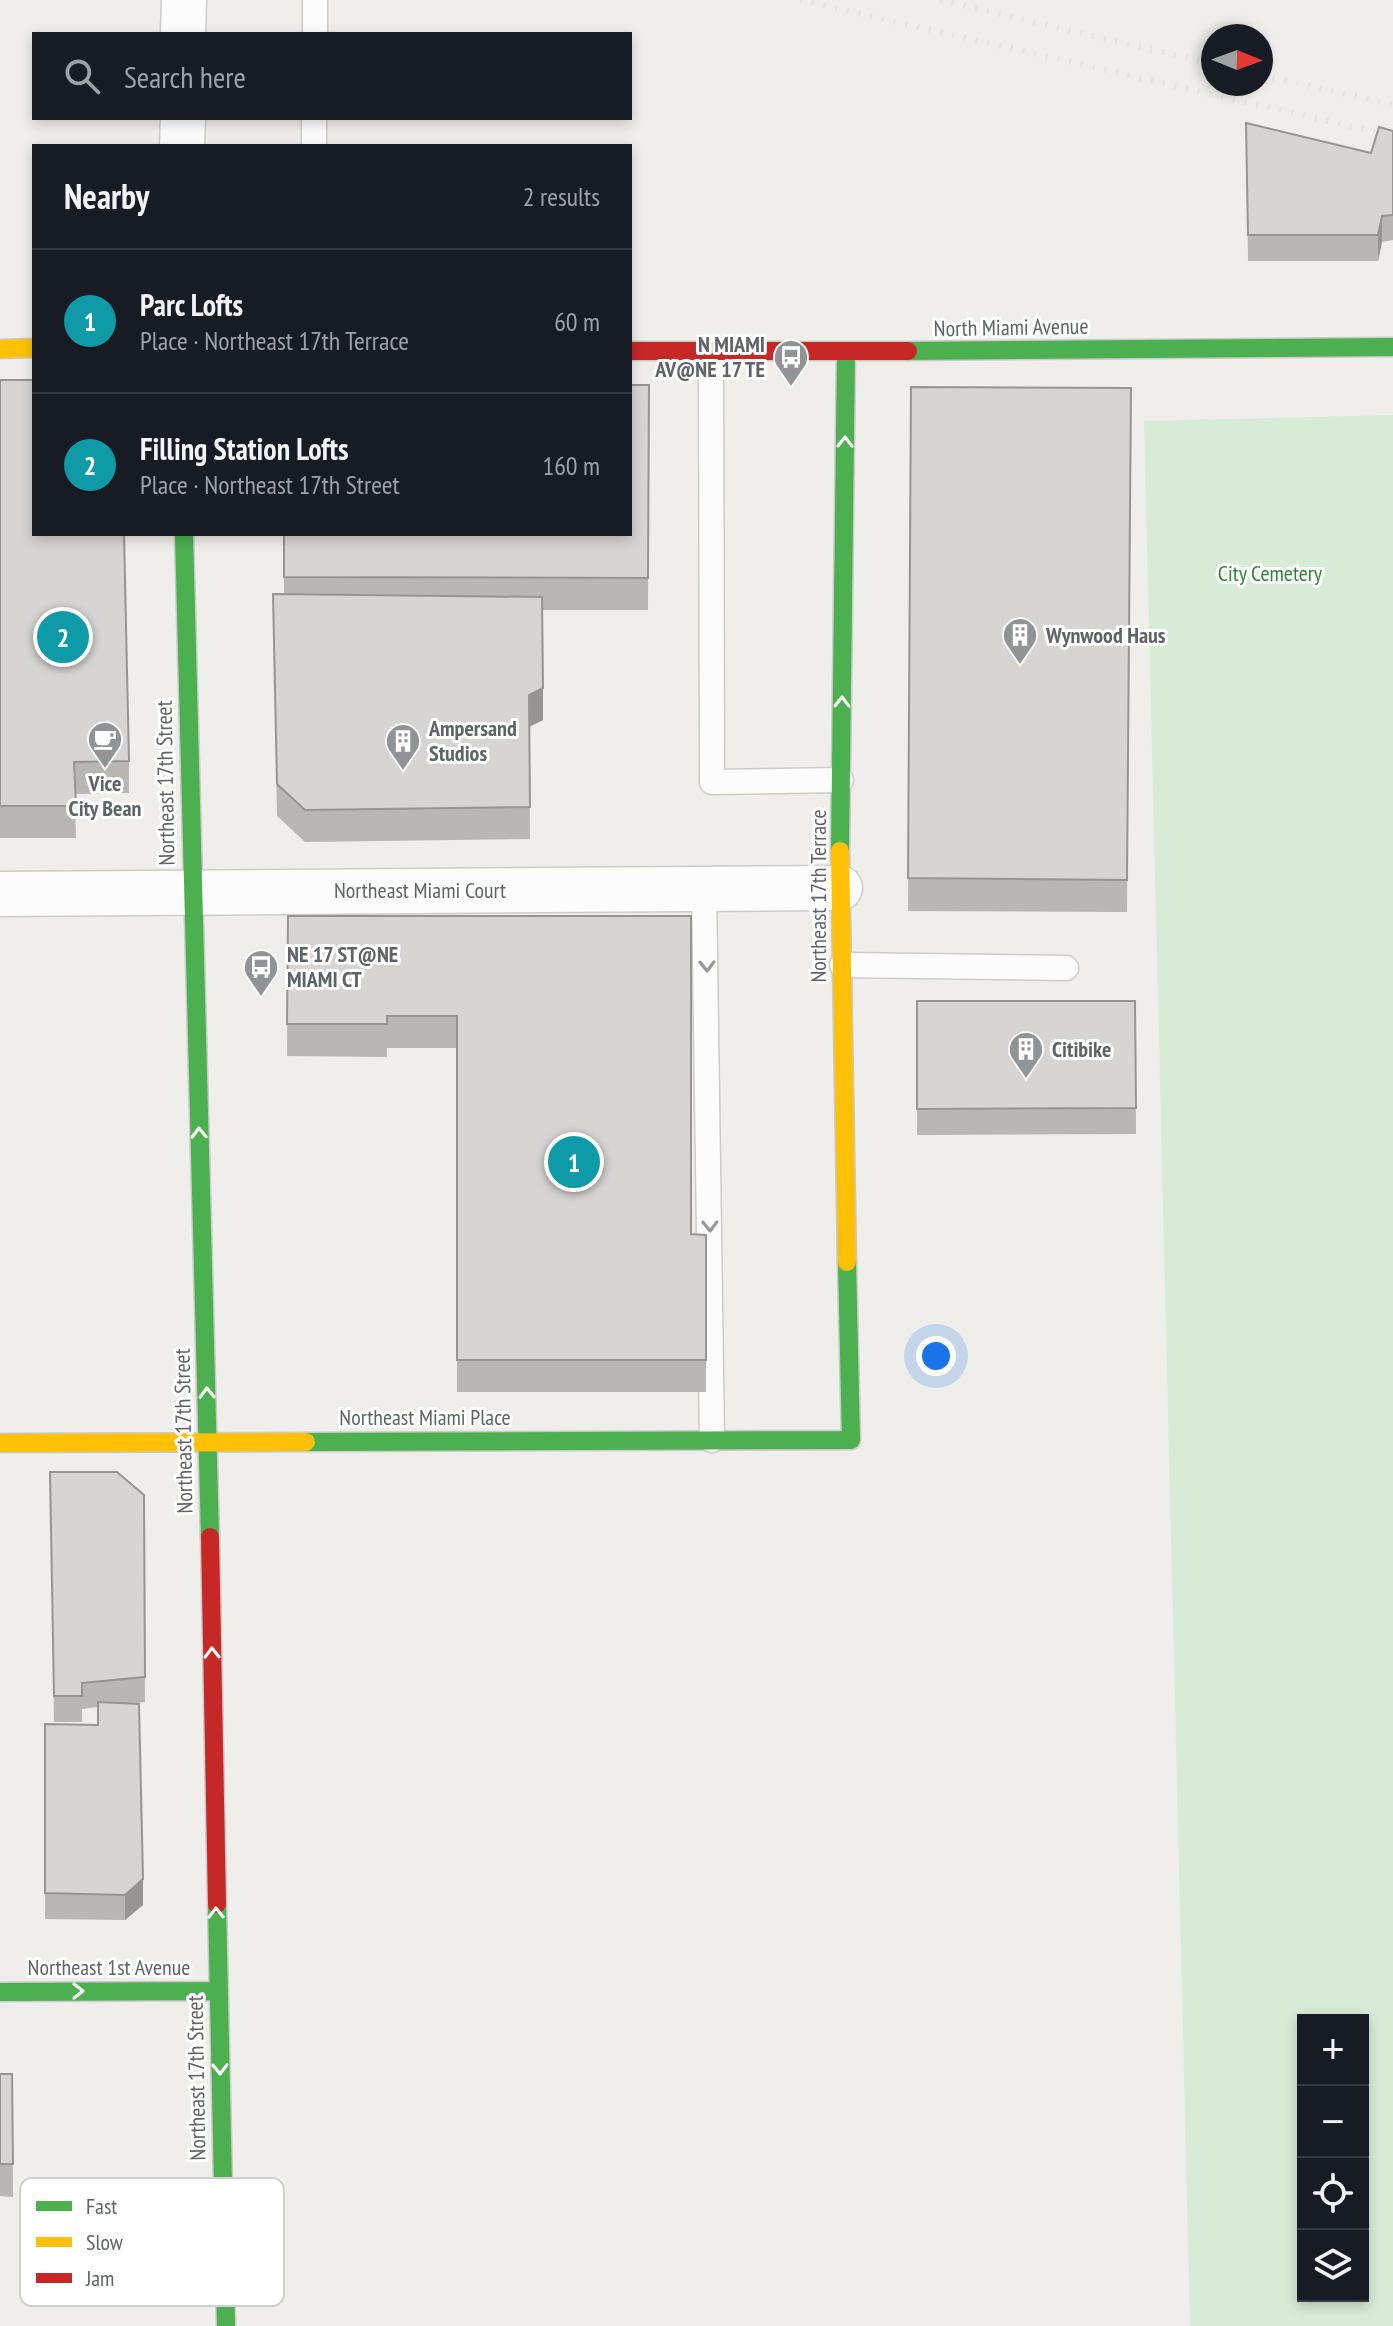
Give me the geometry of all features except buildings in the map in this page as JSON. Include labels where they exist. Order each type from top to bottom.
[{"type":"main road","name":"North Miami Avenue","points":[[632,351],[1393,347]]},
{"type":"main road","points":[[0,349],[32,348]]},
{"type":"main road","name":"Northeast 17th Terrace","points":[[846,352],[840,888],[851,1440]]},
{"type":"main road","name":"Northeast 17th Street","points":[[184,536],[208,1442],[222,2178]]},
{"type":"main road","name":"Northeast Miami Place","points":[[0,1443],[851,1440]]},
{"type":"main road","name":"Northeast 1st Avenue","points":[[0,1992],[218,1991]]},
{"type":"main road","name":"Northeast 17th Street","points":[[226,2306],[226,2326]]},
{"type":"street","points":[[183,32],[184,0]]},
{"type":"street","points":[[182,144],[183,120]]},
{"type":"street","name":"Northeast Miami Court","points":[[0,894],[840,888]]},
{"type":"lane","points":[[315,0],[315,32]]},
{"type":"lane","points":[[314,120],[314,144]]},
{"type":"lane","points":[[711,352],[712,782],[841,780]]},
{"type":"lane","points":[[704,888],[712,1440]]},
{"type":"lane","points":[[842,965],[1066,968]]},
{"type":"green space","name":"City Cemetery","points":[[1393,415],[1393,2326],[1190,2326],[1144,421]]},
{"type":"railway","points":[[800,0],[1393,136]]},
{"type":"railway","points":[[940,0],[1201,61]]},
{"type":"railway","points":[[1273,78],[1393,105]]},
{"type":"traffic: fast","points":[[908,351],[1393,347]]},
{"type":"traffic: fast","points":[[840,851],[846,352]]},
{"type":"traffic: fast","points":[[184,536],[210,1537]]},
{"type":"traffic: fast","points":[[306,1442],[851,1440],[847,1262]]},
{"type":"traffic: fast","points":[[217,1904],[223,2178]]},
{"type":"traffic: fast","points":[[0,1992],[218,1991]]},
{"type":"traffic: fast","points":[[226,2306],[226,2326]]},
{"type":"traffic: slow","points":[[0,349],[32,348]]},
{"type":"traffic: slow","points":[[840,851],[847,1262]]},
{"type":"traffic: slow","points":[[0,1443],[306,1442]]},
{"type":"traffic: jam","points":[[632,351],[908,351]]},
{"type":"traffic: jam","points":[[210,1537],[217,1904]]},
{"type":"place","name":"N MIAMI AV@NE 17 TE","points":[[791,388]]},
{"type":"place","name":"Filling Station Lofts","points":[[63,637]]},
{"type":"place","name":"Wynwood Haus","points":[[1020,666]]},
{"type":"place","name":"Vice City Bean","points":[[105,770]]},
{"type":"place","name":"Ampersand Studios","points":[[403,772]]},
{"type":"place","name":"NE 17 ST@NE MIAMI CT","points":[[261,998]]},
{"type":"place","name":"Citibike","points":[[1026,1080]]},
{"type":"place","name":"Parc Lofts","points":[[574,1162]]}]
